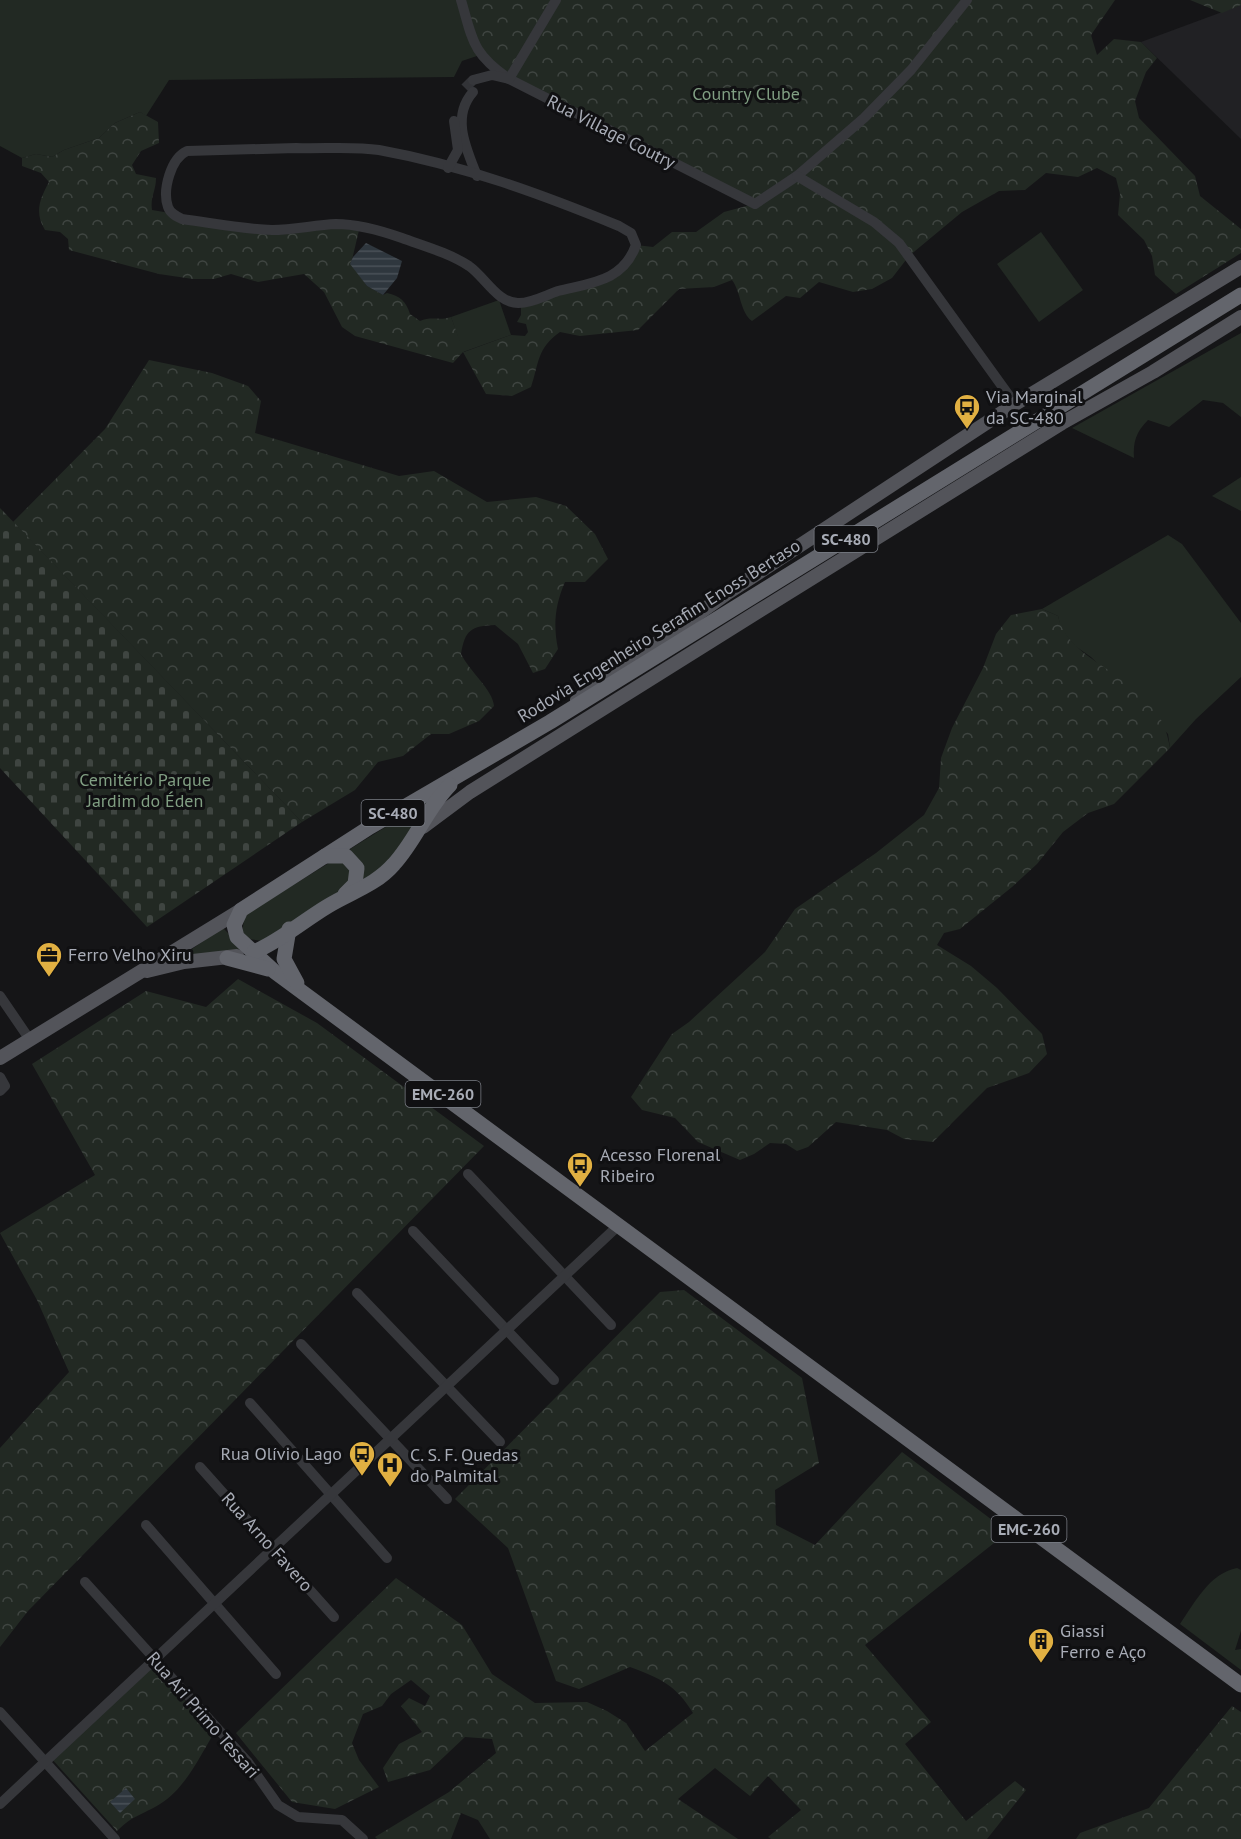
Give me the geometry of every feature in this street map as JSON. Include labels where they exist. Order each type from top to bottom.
[{"type":"highway","name":"Rodovia Engenheiro Serafim Enoss Bertaso","points":[[241,910],[325,856],[550,722],[1241,295]]},
{"type":"highway","name":"Rodovia Engenheiro Serafim Enoss Bertaso","points":[[289,929],[383,876],[405,852],[440,795],[463,772]]},
{"type":"highway","points":[[325,856],[346,856],[357,868],[356,884],[338,900]]},
{"type":"highway","name":"EMC-260","points":[[241,910],[234,925],[234,932],[275,972],[1241,1685]]},
{"type":"highway","name":"EMC-260","points":[[289,929],[284,959],[291,974],[305,992]]},
{"type":"highway","name":"SC-480","points":[[254,952],[269,945],[289,929]]},
{"type":"highway","points":[[227,958],[249,962],[275,972]]},
{"type":"main road","points":[[550,722],[592,686],[726,594],[1016,404],[1241,267]]},
{"type":"main road","points":[[417,833],[429,821],[470,792],[1062,423],[1153,372],[1241,317]]},
{"type":"main road","name":"Rodovia Engenheiro Serafim Enoss Bertaso","points":[[0,1058],[241,910]]},
{"type":"main road","name":"Rodovia Engenheiro Serafim Enoss Bertaso","points":[[131,976],[184,962],[227,958],[254,952]]},
{"type":"street","name":"Rua Village Coutry","points":[[461,0],[475,48],[488,64],[509,79],[755,204],[797,176]]},
{"type":"street","points":[[448,168],[458,150],[453,117],[455,106],[473,86],[492,75],[509,79],[556,0]]},
{"type":"street","points":[[967,0],[911,70],[864,118],[797,176],[874,222],[899,243],[1016,404]]},
{"type":"street","points":[[473,86],[460,116],[467,152],[477,176]]},
{"type":"street","points":[[296,148],[377,150],[448,168],[540,194],[619,226],[631,233],[635,240],[633,253],[609,277],[591,285],[559,291],[521,303],[512,303],[471,267],[399,237],[348,225],[270,230],[182,219],[172,214],[167,205],[170,169],[179,154],[187,151],[296,148]]},
{"type":"street","points":[[0,996],[30,1040]]},
{"type":"street","points":[[0,1077],[4,1086],[0,1091]]},
{"type":"street","points":[[468,1174],[611,1325]]},
{"type":"street","points":[[0,1804],[619,1225]]},
{"type":"street","points":[[413,1231],[554,1380]]},
{"type":"street","points":[[357,1293],[500,1442]]},
{"type":"street","points":[[301,1344],[447,1499]]},
{"type":"street","points":[[250,1404],[387,1558]]},
{"type":"street","name":"Rua Arno Favero","points":[[200,1467],[334,1617]]},
{"type":"street","points":[[146,1525],[276,1674]]},
{"type":"street","name":"Rua Ari Primo Tessari","points":[[85,1582],[247,1761],[278,1805],[298,1817],[342,1820],[363,1839]]},
{"type":"street","points":[[0,1712],[115,1839]]},
{"type":"shaded area","points":[[1241,5],[1241,139],[1141,42]]},
{"type":"shaded area","points":[[366,243],[402,261],[397,278],[383,295],[367,286],[350,264],[353,257]]},
{"type":"shaded area","points":[[126,1788],[135,1799],[120,1813],[110,1802]]},
{"type":"green space","points":[[0,0],[461,0],[480,55],[462,61],[454,77],[169,80],[146,116],[140,112],[115,123],[99,138],[64,150],[52,157],[36,154],[22,158],[0,146]]},
{"type":"green space","name":"Country Clube","points":[[461,0],[1115,0],[1091,35],[1097,55],[1114,39],[1141,42],[1157,58],[1146,72],[1135,101],[1139,118],[1195,176],[1200,196],[1241,229],[1241,253],[1176,294],[1155,275],[1152,256],[1144,240],[1118,215],[1120,194],[1116,178],[1097,168],[1078,177],[1046,173],[1025,190],[999,191],[962,212],[909,256],[892,278],[872,289],[853,292],[819,282],[800,298],[786,296],[752,321],[745,312],[732,280],[714,287],[679,289],[638,330],[580,336],[560,332],[543,350],[531,387],[512,396],[486,394],[463,352],[453,363],[355,336],[342,327],[324,292],[304,274],[258,282],[231,274],[214,279],[193,279],[159,274],[69,250],[68,239],[60,232],[45,230],[39,211],[49,182],[41,173],[22,166],[22,158],[36,154],[52,157],[64,150],[99,138],[115,123],[140,112],[158,122],[159,143],[141,151],[132,165],[136,174],[156,178],[152,210],[270,230],[360,226],[351,264],[367,286],[383,295],[387,293],[396,296],[404,302],[410,314],[420,321],[451,317],[464,352],[511,335],[525,336],[528,332],[526,324],[517,322],[521,315],[521,303],[609,277],[636,245],[653,247],[672,232],[696,232],[724,212],[754,204],[488,64]]},
{"type":"green space","points":[[1190,0],[1241,0],[1241,5],[1222,13]]},
{"type":"green space","points":[[1041,232],[1083,290],[1039,322],[997,264]]},
{"type":"green space","points":[[499,300],[511,335],[463,352],[451,317]]},
{"type":"green space","points":[[1241,333],[1241,417],[1223,403],[1203,400],[1169,427],[1148,420],[1136,438],[1134,458],[1072,428]]},
{"type":"green space","points":[[149,360],[212,373],[248,386],[261,401],[255,433],[399,476],[434,471],[487,502],[536,497],[566,506],[595,534],[608,559],[585,582],[565,582],[556,615],[558,649],[545,669],[533,673],[518,644],[495,625],[470,631],[461,654],[490,694],[494,706],[479,721],[449,734],[431,734],[403,756],[378,762],[355,790],[302,822],[13,522],[105,429]]},
{"type":"green space","points":[[1241,477],[1241,511],[1212,496]]},
{"type":"green space","name":"Cemitério Parque Jardim do Éden","points":[[0,508],[302,822],[147,927],[0,768]]},
{"type":"green space","points":[[1168,535],[1182,544],[1241,623],[1241,677],[1196,719],[1170,748],[1168,734],[1091,657],[1075,646],[1061,629],[1058,616],[1042,609]]},
{"type":"green space","points":[[1042,609],[1058,616],[1066,634],[1079,649],[1150,703],[1163,723],[1170,748],[1114,804],[1088,813],[1063,832],[1037,864],[1012,887],[960,929],[944,933],[937,945],[971,966],[997,988],[1042,1034],[1047,1054],[1029,1073],[987,1088],[933,1142],[904,1139],[887,1130],[836,1122],[808,1147],[797,1151],[786,1144],[770,1143],[740,1160],[698,1142],[675,1118],[642,1110],[631,1097],[672,1034],[689,1022],[765,952],[795,909],[876,853],[924,815],[939,788],[941,758],[952,728],[983,668],[996,634],[1011,615]]},
{"type":"green space","points":[[428,801],[404,847],[364,885],[362,868],[350,849]]},
{"type":"green space","points":[[332,861],[344,863],[351,871],[350,885],[262,941],[249,939],[242,932],[245,915]]},
{"type":"green space","points":[[223,928],[244,949],[180,957]]},
{"type":"green space","points":[[238,979],[317,1023],[484,1146],[28,1611],[0,1647],[0,1448],[69,1372],[37,1300],[0,1233],[95,1175],[32,1064],[146,991],[206,1007]]},
{"type":"green space","points":[[684,1290],[802,1378],[819,1463],[775,1490],[776,1525],[815,1545],[902,1452],[1008,1532],[865,1645],[931,1722],[905,1744],[966,1821],[1015,1781],[1026,1790],[987,1839],[771,1839],[768,1837],[801,1810],[768,1776],[750,1796],[715,1768],[678,1799],[738,1839],[490,1839],[478,1820],[461,1813],[451,1839],[377,1839],[375,1837],[449,1792],[496,1753],[492,1739],[465,1737],[430,1770],[388,1782],[383,1768],[399,1744],[422,1732],[401,1706],[409,1698],[425,1706],[430,1696],[411,1680],[391,1694],[382,1706],[363,1714],[352,1743],[359,1760],[379,1787],[335,1809],[292,1802],[236,1733],[396,1578],[462,1625],[492,1674],[535,1703],[587,1702],[626,1723],[645,1751],[693,1713],[674,1689],[630,1667],[579,1689],[556,1681],[508,1548],[455,1499],[660,1292]]},
{"type":"green space","points":[[1237,1568],[1241,1570],[1241,1631],[1235,1650],[1241,1649],[1241,1670],[1180,1624],[1211,1582],[1227,1571]]},
{"type":"green space","points":[[154,1666],[214,1733],[177,1790],[169,1798],[133,1818],[117,1831],[51,1758]]},
{"type":"green space","points":[[1232,1706],[1241,1712],[1241,1839],[1076,1839],[1080,1833],[1149,1808]]},
{"type":"tunnel","points":[[465,88],[473,80]]},
{"type":"place","name":"Via Marginal da SC-480","points":[[967,430]]},
{"type":"place","name":"Ferro Velho Xiru","points":[[49,978]]},
{"type":"place","name":"Acesso Florenal Ribeiro","points":[[580,1188]]},
{"type":"place","name":"Rua Olívio Lago","points":[[362,1477]]},
{"type":"place","name":"C. S. F. Quedas do Palmital","points":[[390,1488]]},
{"type":"place","name":"Giassi Ferro e Aço","points":[[1041,1664]]}]
